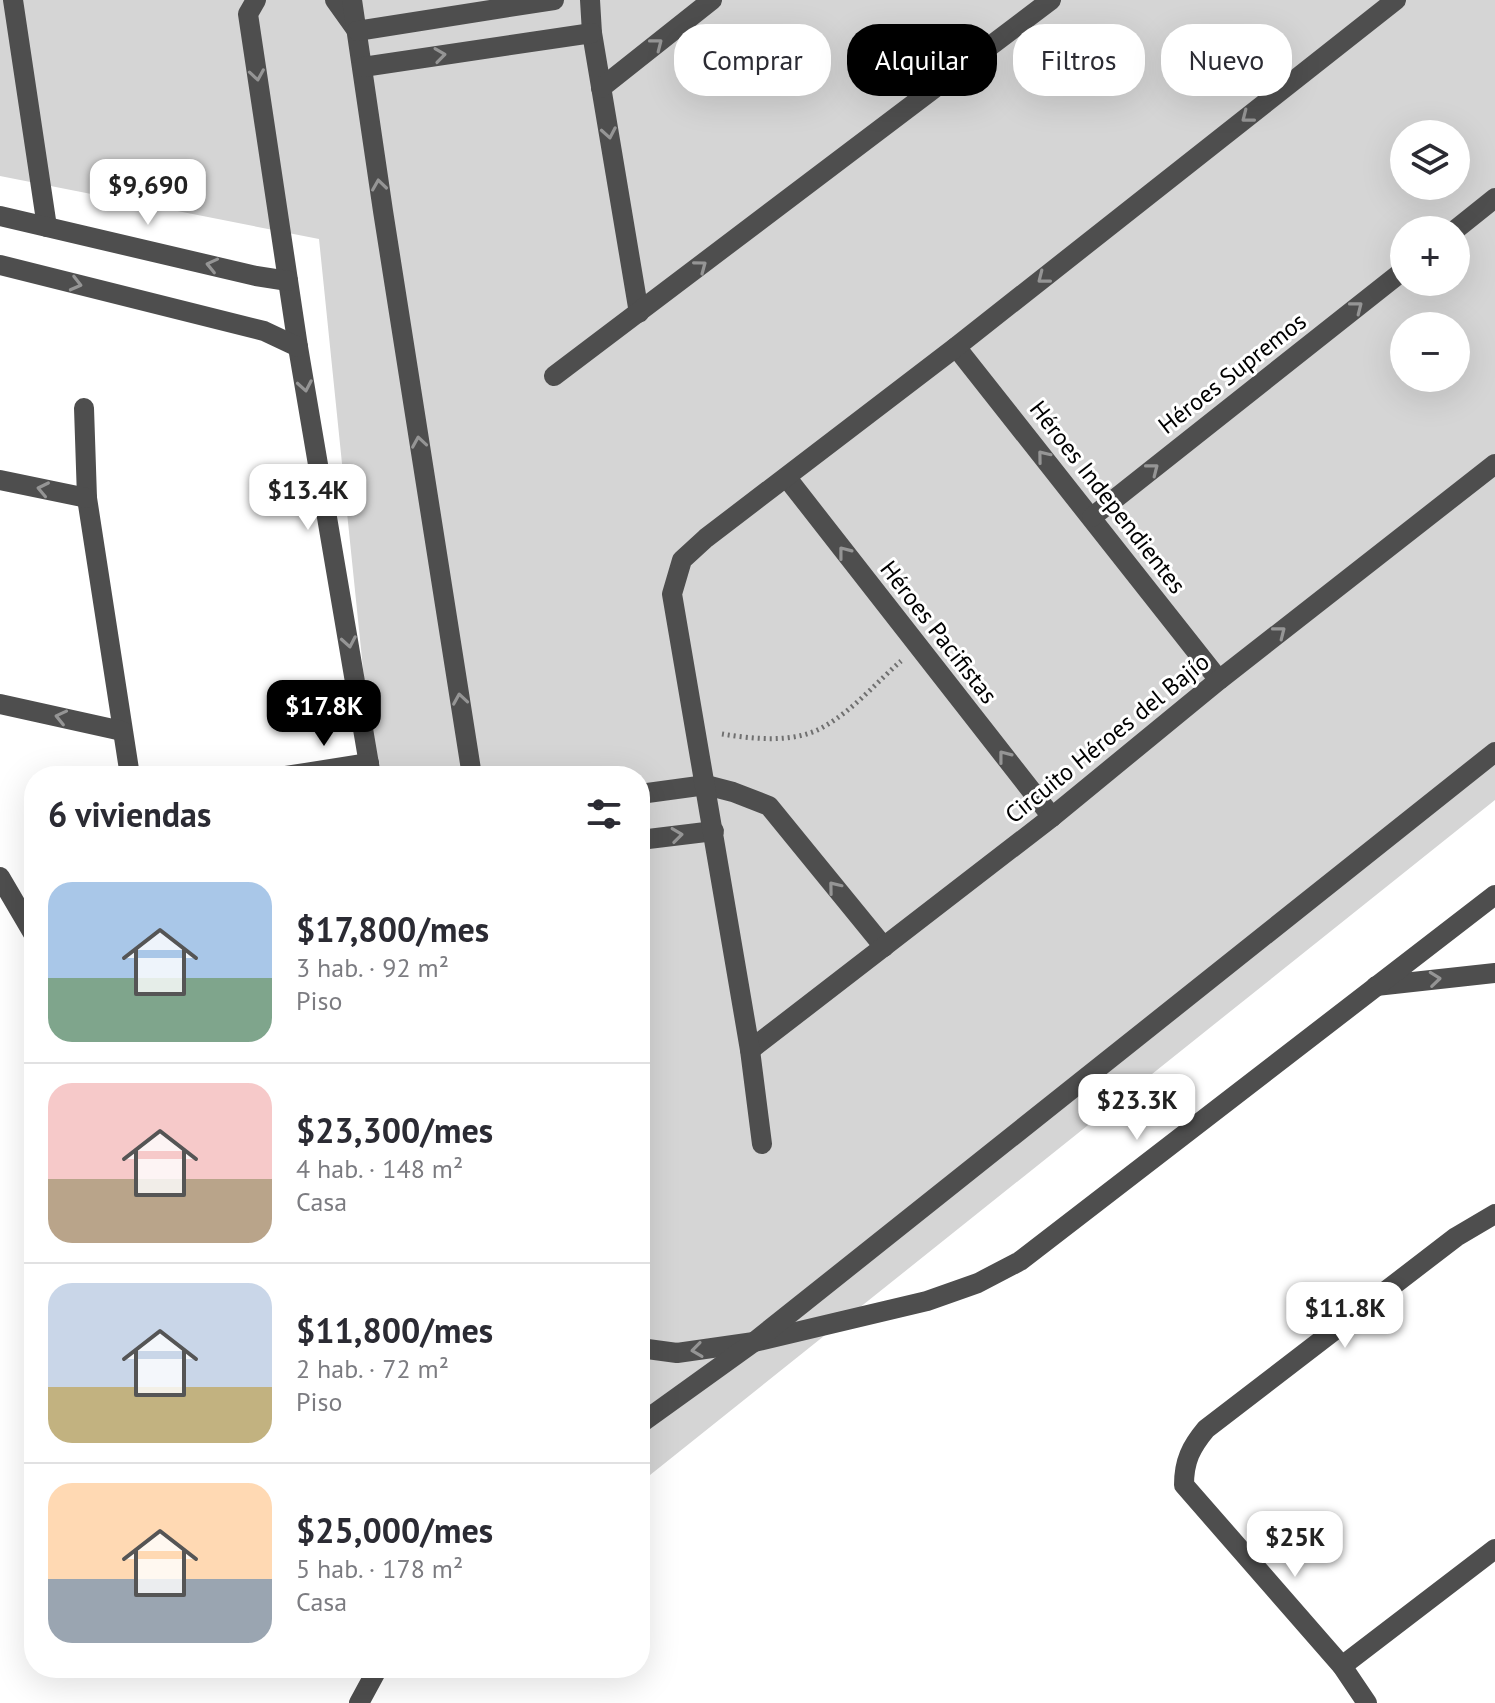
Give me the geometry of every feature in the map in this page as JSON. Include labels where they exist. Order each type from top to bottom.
[{"type":"street","points":[[13,0],[47,227]]},
{"type":"street","points":[[335,0],[357,31]]},
{"type":"street","points":[[352,0],[470,766]]},
{"type":"street","points":[[357,31],[554,0]]},
{"type":"street","points":[[590,0],[592,33],[639,313]]},
{"type":"street","points":[[601,88],[712,0]]},
{"type":"street","points":[[554,376],[1051,0]]},
{"type":"street","points":[[762,1144],[750,1050],[672,594],[682,560],[706,538],[956,347],[1396,0]]},
{"type":"street","points":[[250,5],[298,347],[369,766]]},
{"type":"street","points":[[363,67],[592,33]]},
{"type":"street","points":[[1470,218],[1495,198]]},
{"type":"street","points":[[0,216],[288,281]]},
{"type":"street","points":[[0,265],[264,331],[298,347]]},
{"type":"street","name":"Héroes Supremos","points":[[1092,517],[1390,281]]},
{"type":"street","name":"Héroes Independientes","points":[[956,347],[1219,680]]},
{"type":"street","points":[[84,408],[87,498],[128,766]]},
{"type":"street","name":"Circuito Héroes del Bajío","points":[[750,1050],[1052,817],[1219,680],[1495,464]]},
{"type":"street","name":"Héroes Pacifistas","points":[[787,478],[1052,817]]},
{"type":"street","points":[[0,480],[87,498]]},
{"type":"street","points":[[0,704],[122,731]]},
{"type":"street","points":[[650,1417],[754,1342],[1495,752]]},
{"type":"street","points":[[650,793],[706,785],[769,806],[884,947]]},
{"type":"street","points":[[650,839],[714,831]]},
{"type":"street","points":[[0,877],[24,918]]},
{"type":"street","points":[[650,1349],[677,1353],[754,1342],[927,1301],[978,1283],[1020,1261],[1495,895]]},
{"type":"street","points":[[1376,986],[1495,973]]},
{"type":"street","points":[[1367,1703],[1342,1666],[1184,1485],[1184,1465],[1193,1445],[1206,1429],[1456,1237],[1495,1214]]},
{"type":"street","points":[[1342,1666],[1495,1549]]},
{"type":"street","points":[[359,1703],[373,1678]]},
{"type":"path","points":[[697,730],[765,739],[796,736],[824,727],[917,647]]},
{"type":"shaded area","points":[[0,0],[1495,0],[1495,800],[650,1475],[650,766],[373,766],[319,239],[0,176]]}]
